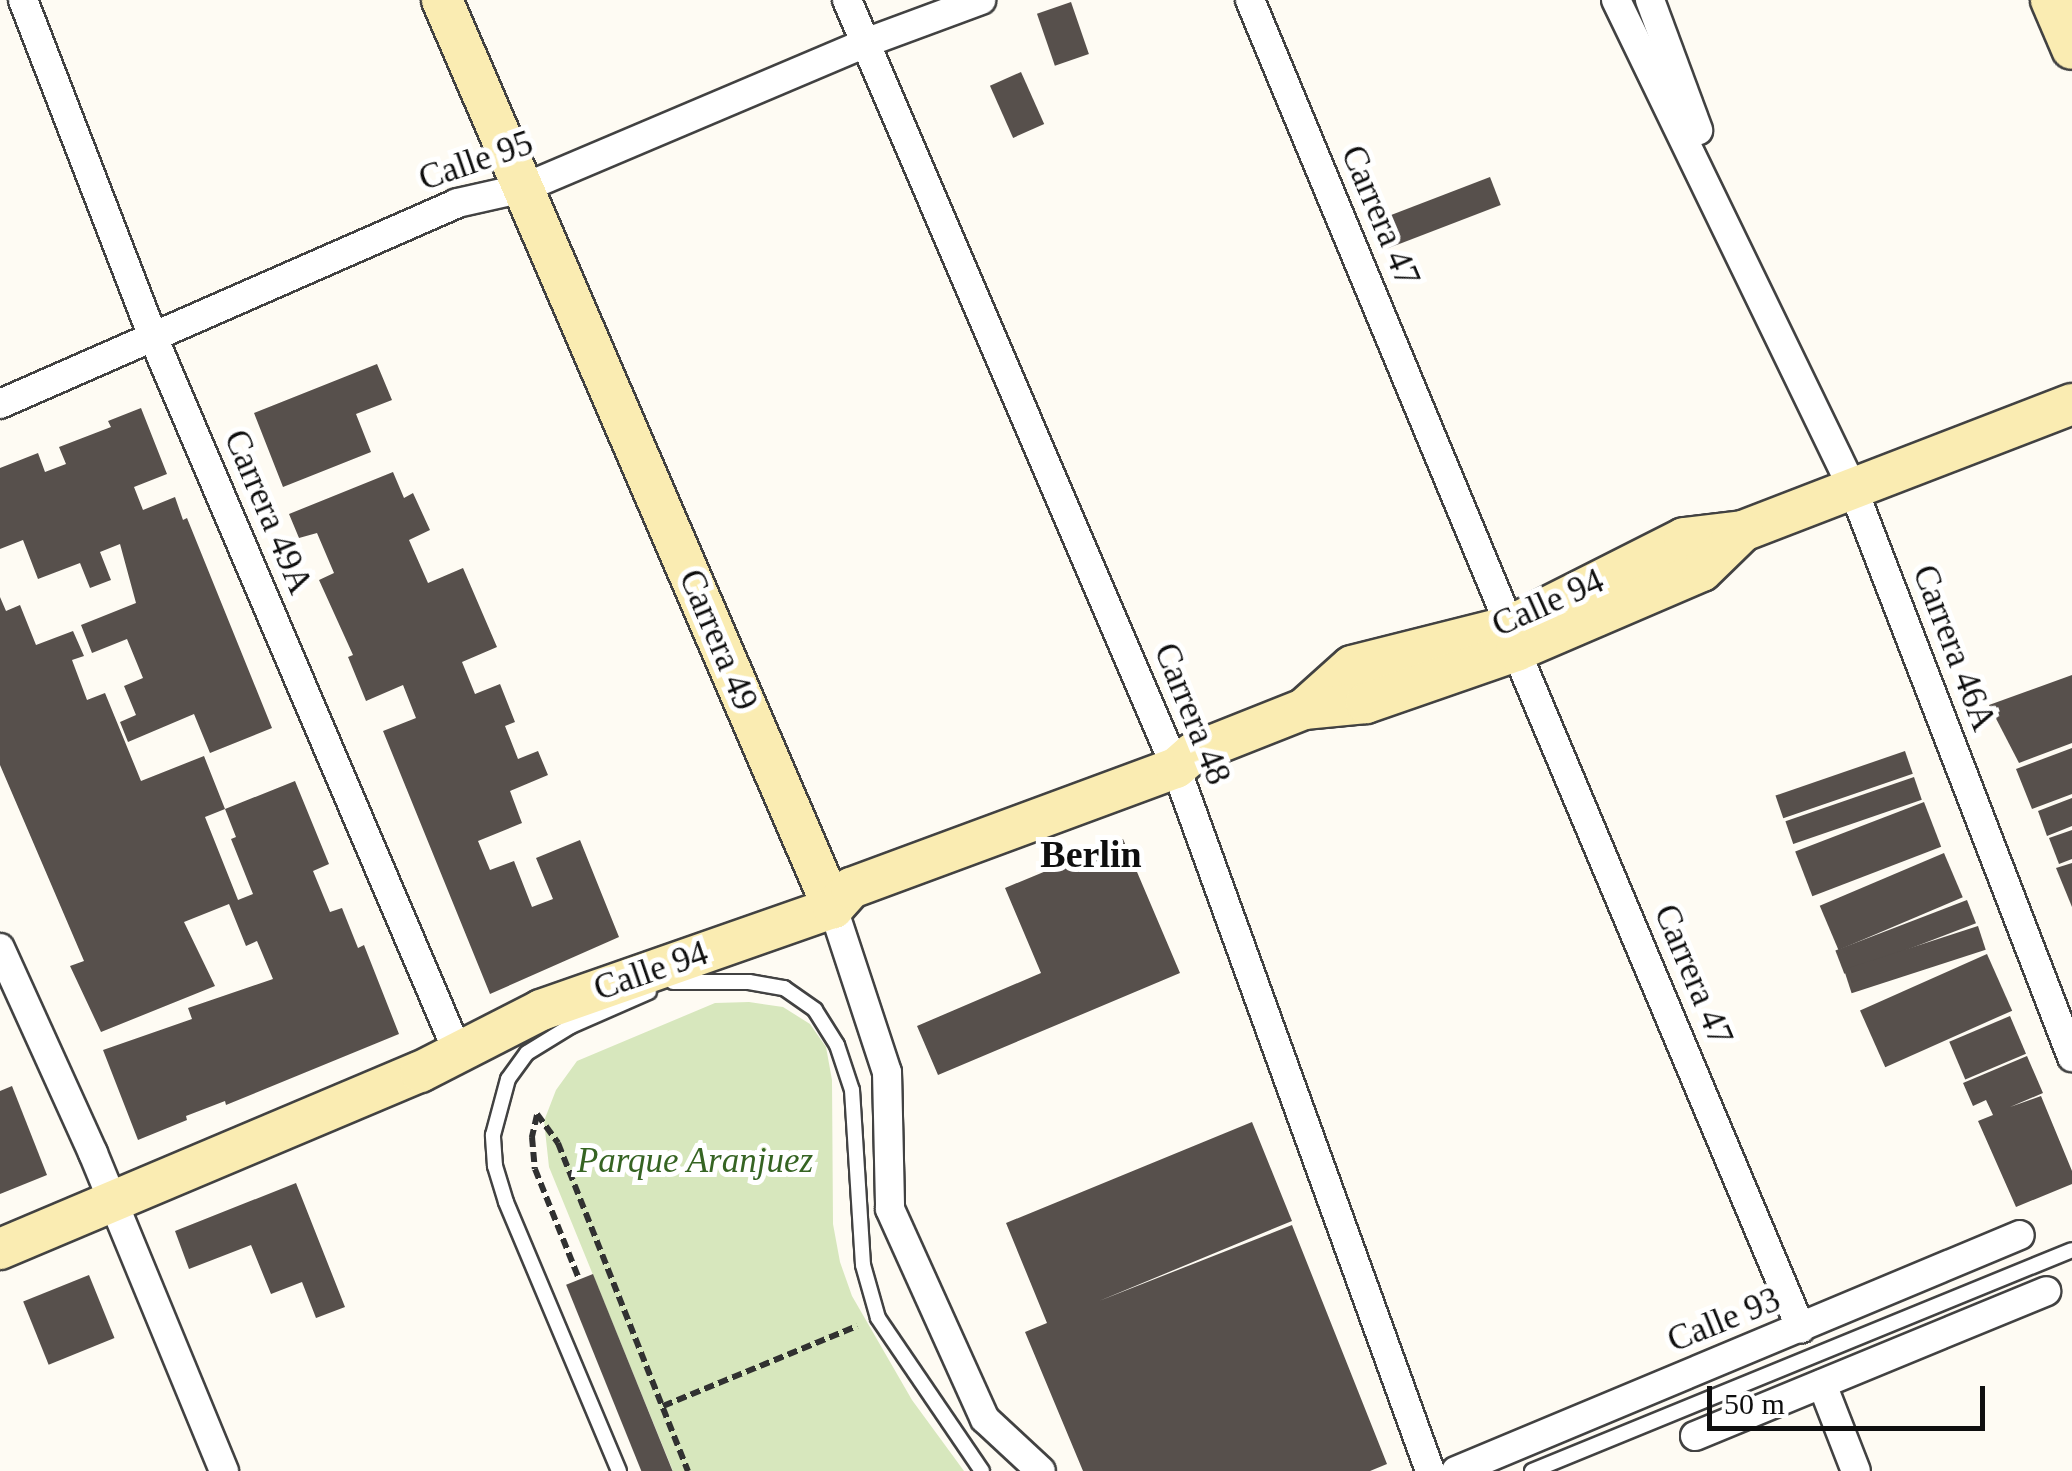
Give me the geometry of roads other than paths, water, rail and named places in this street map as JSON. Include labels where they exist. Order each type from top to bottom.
[{"type":"street","name":"Carrera 49A","points":[[23,0],[152,337],[457,1050]]},
{"type":"street","name":"Carrera 49","points":[[442,0],[833,908],[886,1072],[890,1209],[985,1419],[1041,1471]]},
{"type":"street","name":"Carrera 48","points":[[847,0],[1176,768],[1430,1471]]},
{"type":"street","name":"Calle 95","points":[[0,404],[457,203],[524,188],[865,43],[982,0]]},
{"type":"street","name":"Carrera 47","points":[[1250,0],[1801,1328]]},
{"type":"street","name":"Carrera 46A","points":[[1616,0],[1853,489],[2072,1057]]},
{"type":"street","name":"Carrera 46A","points":[[1650,0],[1751,272]]},
{"type":"street","points":[[2051,0],[2072,49]]},
{"type":"street","name":"Calle 94","points":[[0,1249],[111,1201],[156,1187],[420,1072],[541,1010],[833,908],[851,888],[1176,768],[1192,753],[1304,709],[1366,703],[1513,639],[1702,571],[1743,531],[2072,404]]},
{"type":"street","points":[[0,948],[224,1471]]},
{"type":"street","name":"Calle 93","points":[[1456,1471],[2020,1235]]},
{"type":"street","points":[[1695,1436],[2046,1291]]},
{"type":"street","points":[[1822,1384],[1856,1471]]},
{"type":"lane","points":[[619,1471],[495,1166],[493,1134],[508,1079],[527,1053],[571,1026],[680,979],[750,982],[784,988],[815,1010],[838,1045],[852,1090],[862,1265],[878,1318],[982,1471]]},
{"type":"lane","points":[[1532,1471],[2072,1250]]},
{"type":"district","name":"Berlin","points":[[1091,855]]},
{"type":"park label","name":"Parque Aranjuez","points":[[695,1161]]}]
